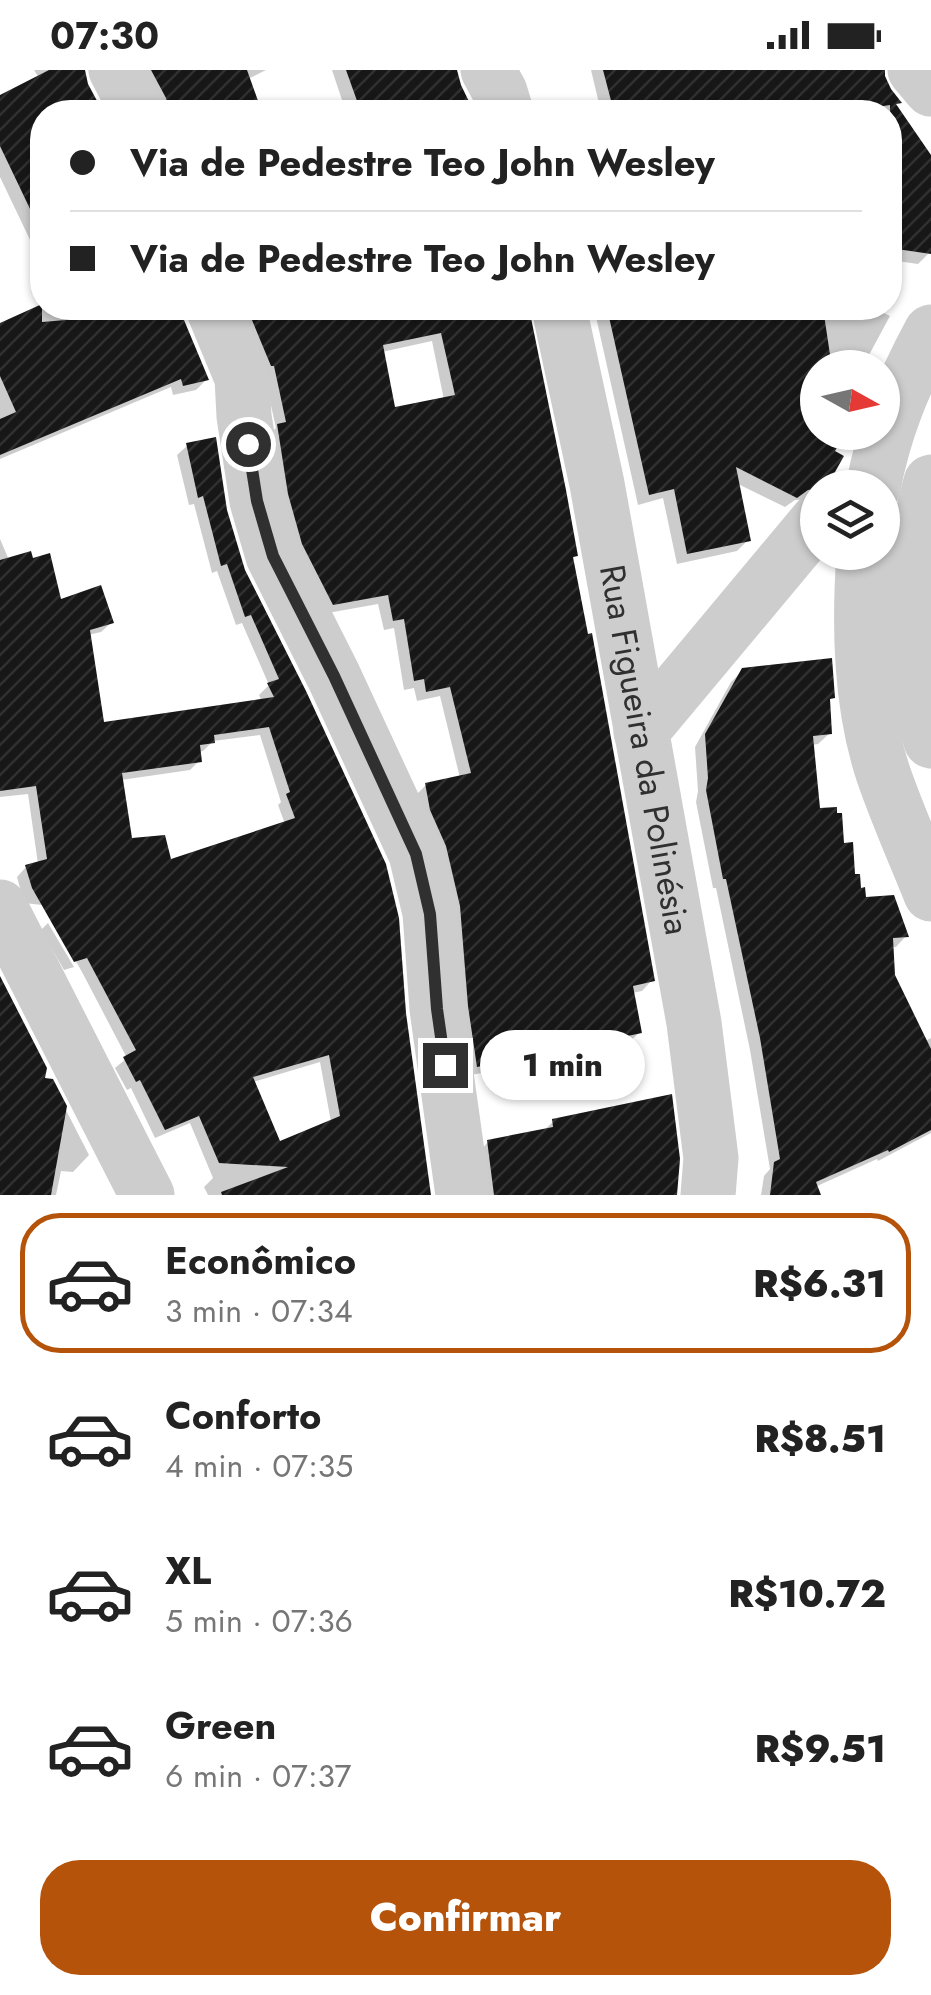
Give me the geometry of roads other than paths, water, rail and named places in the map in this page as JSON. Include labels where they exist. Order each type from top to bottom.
[{"type":"street","points":[[116,70],[132,100]]},
{"type":"street","points":[[915,70],[931,89]]},
{"type":"street","points":[[218,320],[242,378],[257,501],[273,556],[334,676],[416,854],[430,914],[437,1009],[464,1195]]},
{"type":"street","name":"Rua Figueira da Polinésia","points":[[561,320],[597,484],[694,1022],[711,1158],[708,1195]]},
{"type":"street","points":[[869,470],[931,332]]},
{"type":"street","points":[[931,482],[912,581],[909,644],[917,697],[931,741]]},
{"type":"street","points":[[641,732],[800,541]]},
{"type":"street","points":[[863,570],[862,655],[868,706],[882,770],[931,894]]},
{"type":"street","points":[[0,908],[147,1195]]}]
